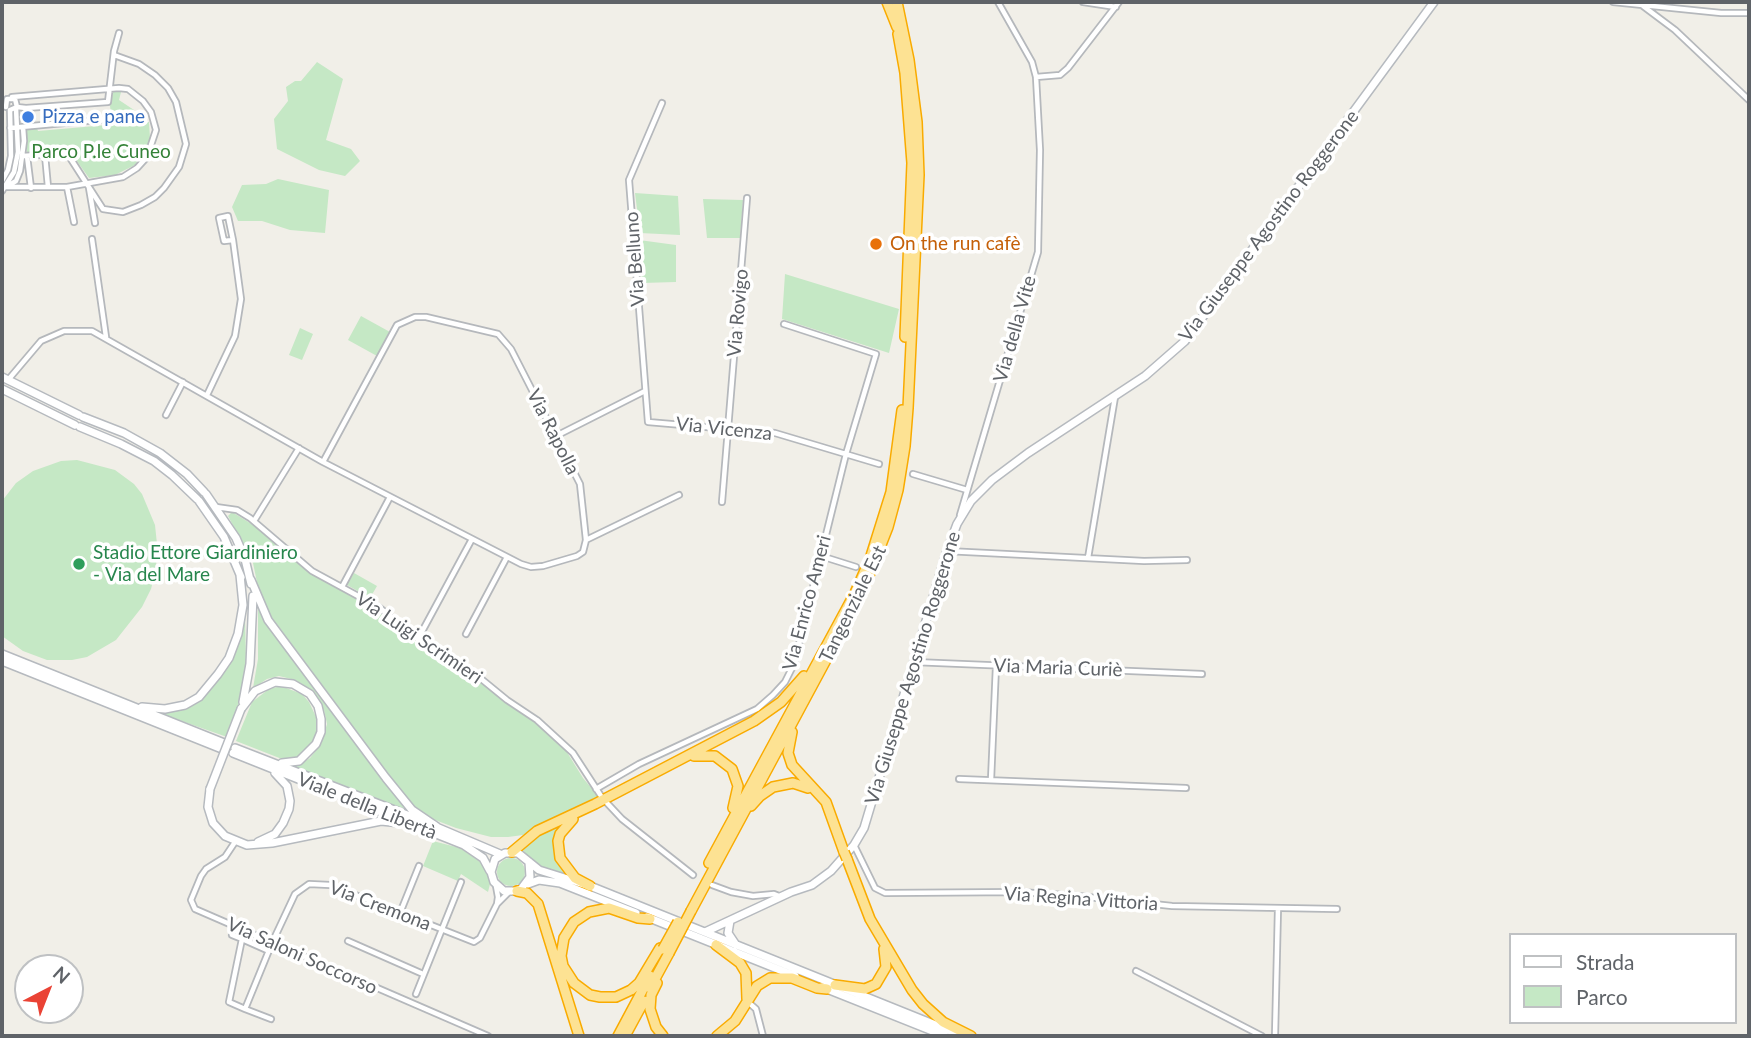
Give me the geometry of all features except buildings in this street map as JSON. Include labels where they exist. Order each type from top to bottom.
[{"type":"highway","name":"Tangenziale Est","points":[[666,951],[855,593],[870,559],[891,492],[898,449],[912,212],[912,163],[905,73],[897,27],[889,2]]},
{"type":"highway","name":"Tangenziale Est","points":[[722,844],[862,593],[876,561],[898,490],[905,446],[919,175],[917,122],[898,2]]},
{"type":"highway","points":[[676,763],[775,707],[797,686],[829,640]]},
{"type":"highway","points":[[807,695],[806,705],[789,740],[788,753],[796,771],[822,796],[831,809],[862,901],[880,937],[923,1004],[943,1023],[971,1036]]},
{"type":"highway","points":[[512,852],[537,831],[695,755],[709,755],[721,759],[735,774],[737,798],[724,826],[722,844]]},
{"type":"highway","points":[[722,844],[735,834],[754,801],[773,787],[787,783],[800,784],[822,796]]},
{"type":"highway","points":[[590,886],[575,878],[564,865],[560,858],[558,841],[569,822],[598,800]]},
{"type":"highway","points":[[518,890],[533,898],[540,910],[579,1036]]},
{"type":"highway","points":[[650,919],[638,918],[610,908],[589,912],[574,922],[564,938],[561,956],[563,966],[574,983],[590,995],[616,997],[639,984],[666,951]]},
{"type":"highway","points":[[717,1036],[734,1021],[757,986],[777,976],[792,978],[817,988],[865,989],[876,984],[887,967],[880,937]]},
{"type":"highway","points":[[716,945],[740,963],[746,973],[745,1005]]},
{"type":"highway","points":[[618,1036],[666,951]]},
{"type":"highway","points":[[625,1036],[666,951]]},
{"type":"highway","points":[[663,1036],[652,1019],[650,1009],[651,995],[666,951]]},
{"type":"main road","name":"Via Giuseppe Agostino Roggerone","points":[[703,936],[823,878],[854,845],[864,828],[947,551],[957,524],[971,501],[992,480],[1028,453],[1145,376],[1185,341],[1434,2]]},
{"type":"main road","points":[[251,640],[249,618],[233,554],[215,522],[198,500],[154,461],[2,388],[4,379],[133,438],[160,453],[187,474],[216,507],[242,550],[257,598],[268,620],[412,810],[438,827]]},
{"type":"main road","points":[[77,426],[73,420],[81,416]]},
{"type":"main road","points":[[198,500],[205,501],[205,493]]},
{"type":"main road","points":[[233,554],[242,550]]},
{"type":"main road","points":[[129,705],[176,708],[194,701],[209,687],[229,658],[238,634],[243,605],[240,575]]},
{"type":"main road","points":[[251,580],[254,602],[248,684],[210,789],[209,816],[219,830],[235,842],[247,845],[272,843],[382,821],[399,823],[452,840]]},
{"type":"main road","points":[[2,654],[223,746],[2,661]]},
{"type":"main road","points":[[234,750],[282,763],[292,763],[312,750],[321,732],[318,706],[310,694],[293,684],[275,682],[261,687],[241,709]]},
{"type":"main road","points":[[234,750],[280,776],[289,793],[287,817],[279,828],[264,840],[247,845]]},
{"type":"main road","name":"Viale della Libertà","points":[[234,750],[438,827],[501,854]]},
{"type":"main road","name":"Viale della Libertà","points":[[234,750],[452,840],[477,853],[487,864],[494,882]]},
{"type":"main road","points":[[491,872],[493,862],[501,854],[512,852],[522,855],[539,870],[590,886],[703,936],[716,945],[963,1036]]},
{"type":"main road","points":[[518,890],[530,877],[528,862]]},
{"type":"main road","points":[[494,882],[501,889],[518,890],[539,880],[559,883],[650,919],[736,945],[945,1036]]},
{"type":"main road","points":[[730,921],[728,933],[736,945]]},
{"type":"street","name":"Via della Vite","points":[[957,524],[1038,252],[1040,150],[1036,77],[1034,68],[998,2]]},
{"type":"street","points":[[1083,2],[1117,4]]},
{"type":"street","points":[[1613,2],[1749,13]]},
{"type":"street","points":[[1036,77],[1060,75],[1068,68],[1117,4]]},
{"type":"street","points":[[1643,6],[1675,30],[1749,100]]},
{"type":"street","points":[[6,108],[108,102],[119,33]]},
{"type":"street","points":[[25,156],[67,153],[103,209],[123,212],[155,197],[179,167],[186,144],[176,102],[168,88],[155,75],[139,64],[114,55]]},
{"type":"street","points":[[3,186],[67,187],[123,177],[138,169],[147,157],[156,130],[152,113],[143,101],[128,89],[7,99]]},
{"type":"street","points":[[7,99],[17,101],[31,188]]},
{"type":"street","points":[[3,186],[11,156],[7,99]]},
{"type":"street","name":"Via Belluno","points":[[648,422],[629,180],[662,103]]},
{"type":"street","points":[[10,128],[108,119]]},
{"type":"street","points":[[3,186],[14,172],[20,127]]},
{"type":"street","points":[[45,155],[48,187]]},
{"type":"street","points":[[2,156],[11,156]]},
{"type":"street","points":[[3,186],[16,181],[25,156]]},
{"type":"street","points":[[88,184],[94,223]]},
{"type":"street","points":[[67,187],[74,222]]},
{"type":"street","name":"Via Rovigo","points":[[722,502],[747,198]]},
{"type":"street","points":[[207,395],[236,336],[240,320],[241,299],[233,240],[228,216],[219,218],[224,241],[233,240]]},
{"type":"street","points":[[92,239],[106,337]]},
{"type":"street","name":"Via Rapolla","points":[[323,462],[397,325],[415,317],[426,317],[498,334],[511,349],[580,484],[586,540]]},
{"type":"street","name":"Via Enrico Ameri","points":[[596,789],[639,764],[757,709],[785,682],[794,664],[846,454],[876,354],[784,324]]},
{"type":"street","points":[[4,379],[41,341],[55,334],[75,330],[92,331],[323,462],[531,568],[577,556],[583,552],[586,540],[679,495]]},
{"type":"street","points":[[166,415],[183,382]]},
{"type":"street","points":[[556,436],[645,391]]},
{"type":"street","points":[[1088,558],[1115,397]]},
{"type":"street","name":"Via Vicenza","points":[[648,422],[775,433],[879,464]]},
{"type":"street","points":[[254,521],[299,448]]},
{"type":"street","points":[[913,474],[967,491]]},
{"type":"street","points":[[342,587],[390,497]]},
{"type":"street","name":"Via Luigi Scrimieri","points":[[216,507],[237,510],[254,521],[312,571],[380,608],[418,639],[474,673],[507,701],[537,720],[564,743],[596,789],[598,800]]},
{"type":"street","points":[[418,639],[472,539]]},
{"type":"street","points":[[947,551],[1187,560]]},
{"type":"street","points":[[821,556],[856,567]]},
{"type":"street","points":[[467,634],[507,557]]},
{"type":"street","name":"Via Maria Curiè","points":[[914,662],[1202,674]]},
{"type":"street","points":[[991,780],[996,666]]},
{"type":"street","points":[[959,779],[1186,788]]},
{"type":"street","points":[[607,803],[622,819],[693,875]]},
{"type":"street","name":"Via Saloni Soccorso","points":[[235,842],[220,862],[204,872],[191,903],[195,909],[488,1036]]},
{"type":"street","name":"Via Regina Vittoria","points":[[854,845],[875,888],[885,893],[1020,892],[1172,906],[1337,909]]},
{"type":"street","points":[[400,913],[419,866]]},
{"type":"street","points":[[416,994],[461,882]]},
{"type":"street","points":[[494,882],[498,892],[497,904]]},
{"type":"street","name":"Via Cremona","points":[[245,1009],[295,894],[309,884],[330,885],[474,942],[503,896],[518,890]]},
{"type":"street","points":[[712,885],[742,894],[774,894],[780,897]]},
{"type":"street","points":[[1276,1036],[1278,908]]},
{"type":"street","points":[[232,935],[269,951]]},
{"type":"street","points":[[242,939],[229,1002],[271,1019]]},
{"type":"street","points":[[348,941],[423,974]]},
{"type":"street","points":[[1136,971],[1262,1036]]},
{"type":"street","points":[[745,1005],[758,1018]]},
{"type":"street","points":[[745,1005],[755,1009],[763,1036]]},
{"type":"green space","points":[[317,62],[343,79],[326,140],[351,149],[360,161],[345,176],[319,170],[277,149],[274,119],[288,101],[286,87],[295,81],[301,81]]},
{"type":"green space","name":"Parco P.le Cuneo","points":[[113,92],[121,92],[119,100],[134,110],[142,122],[149,122],[150,138],[147,148],[135,165],[115,175],[89,178],[69,150],[27,153],[28,128],[37,128],[38,131],[107,125],[107,121],[112,121],[110,106]]},
{"type":"green space","points":[[278,179],[329,190],[325,233],[290,230],[262,221],[238,221],[232,207],[242,185],[266,184]]},
{"type":"green space","points":[[635,193],[678,196],[680,235],[640,233]]},
{"type":"green space","points":[[703,199],[743,200],[740,238],[707,238]]},
{"type":"green space","points":[[639,240],[676,245],[676,282],[642,283]]},
{"type":"green space","points":[[785,274],[899,309],[889,353],[782,319]]},
{"type":"green space","points":[[361,316],[390,332],[377,356],[348,340]]},
{"type":"green space","points":[[300,328],[313,334],[302,360],[289,355]]},
{"type":"green space","name":"Stadio Ettore Giardiniero - Via del Mare","points":[[77,460],[115,470],[134,484],[142,494],[155,525],[156,569],[151,589],[142,607],[116,640],[87,657],[47,660],[23,651],[2,636],[2,501],[16,483],[33,471],[61,461]]},
{"type":"green space","points":[[232,512],[268,534],[306,570],[385,614],[429,651],[479,680],[554,736],[598,796],[523,835],[508,837],[491,837],[456,828],[430,818],[413,807],[267,611],[259,592],[253,563],[228,516]]},
{"type":"green space","points":[[354,573],[377,586],[370,598],[347,585]]},
{"type":"green space","points":[[258,608],[333,713],[413,813],[292,766],[310,758],[321,744],[327,724],[324,710],[309,689],[295,680],[279,676],[267,679],[253,688],[258,659]]},
{"type":"green space","points":[[245,615],[246,660],[242,694],[227,737],[156,712],[183,710],[202,699],[222,674],[237,648]]},
{"type":"green space","points":[[281,686],[302,694],[317,719],[317,732],[309,749],[294,760],[287,761],[236,741],[252,702],[269,689]]},
{"type":"green space","points":[[565,821],[557,834],[568,876],[536,866],[522,849],[532,839]]},
{"type":"green space","points":[[433,841],[460,848],[485,865],[490,884],[488,892],[461,874],[458,881],[423,866]]},
{"type":"green space","points":[[511,858],[521,862],[525,872],[521,882],[511,886],[501,882],[497,872],[501,862]]},
{"type":"place","name":"Pizza e pane","points":[[28,117]]},
{"type":"place","name":"On the run cafè","points":[[876,244]]},
{"type":"place","name":"Stadio Ettore Giardiniero - Via del Mare","points":[[79,564]]}]
